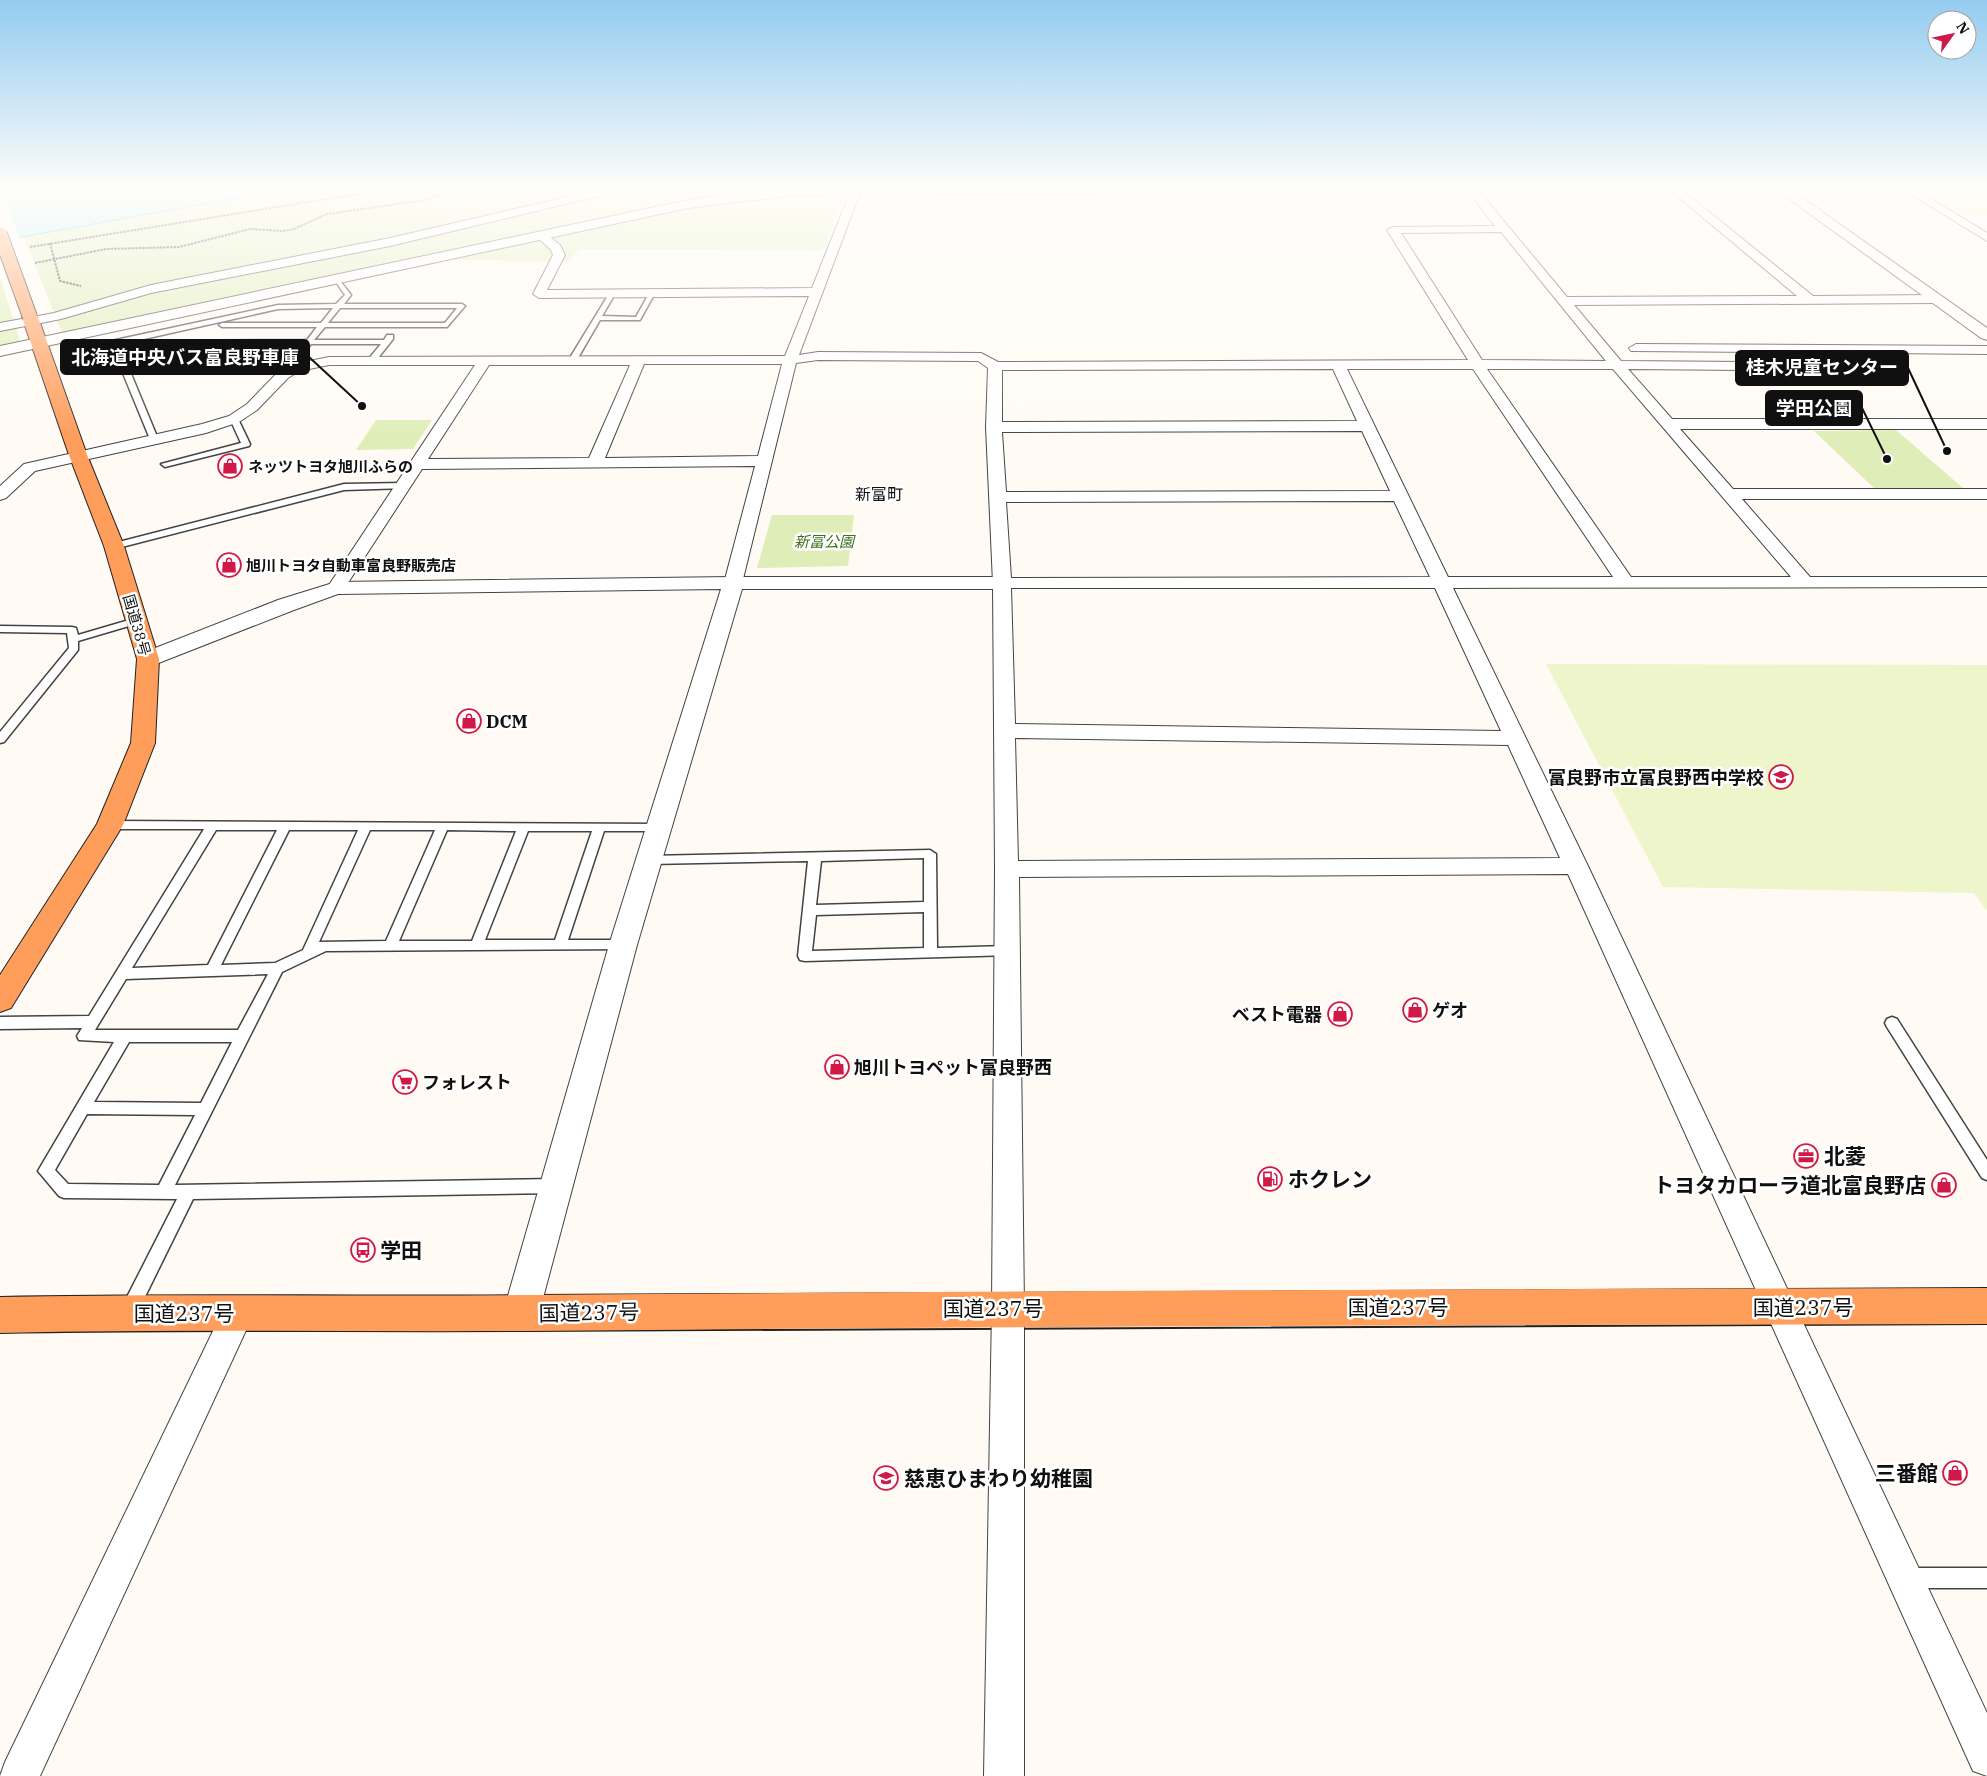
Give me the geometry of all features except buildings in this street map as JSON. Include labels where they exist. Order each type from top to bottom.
[{"type":"highway","name":"国道38号","points":[[0,1000],[110,825],[143,744],[148,659],[114,546],[78,455],[14,273]]},
{"type":"highway","name":"国道237号","points":[[0,1316],[128,1312],[521,1313],[1008,1308],[1987,1306]]},
{"type":"street","points":[[0,327],[31,319],[56,316],[151,289],[233,273]]},
{"type":"street","points":[[0,351],[365,273]]},
{"type":"street","points":[[550,273],[539,294],[816,292]]},
{"type":"street","points":[[521,1313],[623,945],[733,583],[790,360],[823,273]]},
{"type":"street","points":[[1420,273],[1466,348],[1625,582]]},
{"type":"street","points":[[1540,273],[1727,494],[1805,582]]},
{"type":"street","points":[[1776,273],[1809,300]]},
{"type":"street","points":[[1900,273],[1987,335]]},
{"type":"street","points":[[1563,301],[1937,299]]},
{"type":"street","points":[[1466,348],[1486,348]]},
{"type":"street","points":[[1583,348],[1987,350]]},
{"type":"street","points":[[0,495],[30,467],[206,428],[234,419],[252,407],[284,375],[304,366],[329,361],[790,360],[818,356],[981,357],[996,366],[1616,364],[1745,366],[1782,348]]},
{"type":"street","points":[[336,588],[485,361]]},
{"type":"street","points":[[595,462],[638,361]]},
{"type":"street","points":[[1338,365],[1576,866],[1987,1757]]},
{"type":"street","points":[[996,366],[994,427],[1002,583],[1007,869],[1008,1308],[1004,1776]]},
{"type":"street","points":[[1669,424],[1987,424]]},
{"type":"street","points":[[994,427],[1368,426]]},
{"type":"street","points":[[418,464],[765,461]]},
{"type":"street","points":[[1727,494],[1987,494]]},
{"type":"street","points":[[999,497],[1400,496]]},
{"type":"street","points":[[148,659],[286,605],[336,588],[377,586],[733,583],[1987,582]]},
{"type":"street","points":[[1004,732],[1515,738]]},
{"type":"street","points":[[1007,869],[1576,866]]},
{"type":"street","points":[[19,1776],[238,1313]]},
{"type":"lane","points":[[304,366],[295,359],[348,295],[337,279]]},
{"type":"lane","points":[[598,318],[638,319],[652,293]]},
{"type":"lane","points":[[572,361],[612,294]]},
{"type":"lane","points":[[114,343],[278,307],[462,306],[447,325],[197,325]]},
{"type":"lane","points":[[371,361],[399,325]]},
{"type":"lane","points":[[114,343],[386,342]]},
{"type":"lane","points":[[114,343],[105,363],[123,364],[154,439]]},
{"type":"lane","points":[[165,464],[246,444],[234,419]]},
{"type":"lane","points":[[114,546],[344,487],[404,486]]},
{"type":"lane","points":[[73,639],[136,621]]},
{"type":"lane","points":[[0,629],[72,630],[74,648],[0,739]]},
{"type":"lane","points":[[110,825],[659,827]]},
{"type":"lane","points":[[212,826],[84,1036],[243,1036]]},
{"type":"lane","points":[[212,970],[285,826]]},
{"type":"lane","points":[[308,953],[366,826]]},
{"type":"lane","points":[[391,946],[442,826]]},
{"type":"lane","points":[[477,944],[524,826]]},
{"type":"lane","points":[[560,945],[599,827]]},
{"type":"lane","points":[[649,860],[930,854],[930,953]]},
{"type":"lane","points":[[815,856],[805,956],[1007,951]]},
{"type":"lane","points":[[809,910],[931,907]]},
{"type":"lane","points":[[121,974],[277,968],[324,946],[623,945]]},
{"type":"lane","points":[[164,1192],[277,968]]},
{"type":"lane","points":[[0,1023],[92,1022]]},
{"type":"lane","points":[[1892,1023],[1987,1172]]},
{"type":"lane","points":[[125,1036],[46,1171],[64,1191],[188,1192],[556,1186]]},
{"type":"lane","points":[[83,1108],[206,1109]]},
{"type":"lane","points":[[128,1312],[188,1192]]},
{"type":"lane","points":[[1905,1578],[1987,1578]]},
{"type":"green space","points":[[38,273],[365,273],[64,338]]},
{"type":"green space","points":[[0,278],[22,347],[0,351]]},
{"type":"green space","points":[[376,420],[432,420],[413,449],[356,450]]},
{"type":"green space","points":[[1896,430],[1963,488],[1875,489],[1814,431]]},
{"type":"green space","name":"新冨公園","points":[[772,515],[854,515],[848,566],[757,568]]},
{"type":"green space","name":"富良野市立富良野西中学校","points":[[1546,664],[1987,665],[1987,911],[1974,893],[1663,887]]},
{"type":"place","name":"北海道中央バス富良野車庫","points":[[362,406]]},
{"type":"place","name":"桂木児童センター","points":[[1947,451]]},
{"type":"place","name":"学田公園","points":[[1887,459]]},
{"type":"place","name":"ネッツトヨタ旭川ふらの","points":[[230,466]]},
{"type":"place","name":"旭川トヨタ自動車富良野販売店","points":[[229,565]]},
{"type":"place","name":"DCM","points":[[469,721]]},
{"type":"place","name":"富良野市立富良野西中学校","points":[[1781,777]]},
{"type":"place","name":"ゲオ","points":[[1415,1010]]},
{"type":"place","name":"ベスト電器","points":[[1340,1014]]},
{"type":"place","name":"旭川トヨペット富良野西","points":[[837,1067]]},
{"type":"place","name":"フォレスト","points":[[405,1082]]},
{"type":"place","name":"北菱","points":[[1806,1156]]},
{"type":"place","name":"ホクレン","points":[[1270,1179]]},
{"type":"place","name":"トヨタカローラ道北富良野店","points":[[1944,1185]]},
{"type":"place","name":"学田","points":[[363,1250]]},
{"type":"place","name":"三番館","points":[[1955,1473]]},
{"type":"place","name":"慈恵ひまわり幼稚園","points":[[886,1478]]},
{"type":"district","name":"新富町","points":[[879,494]]}]
